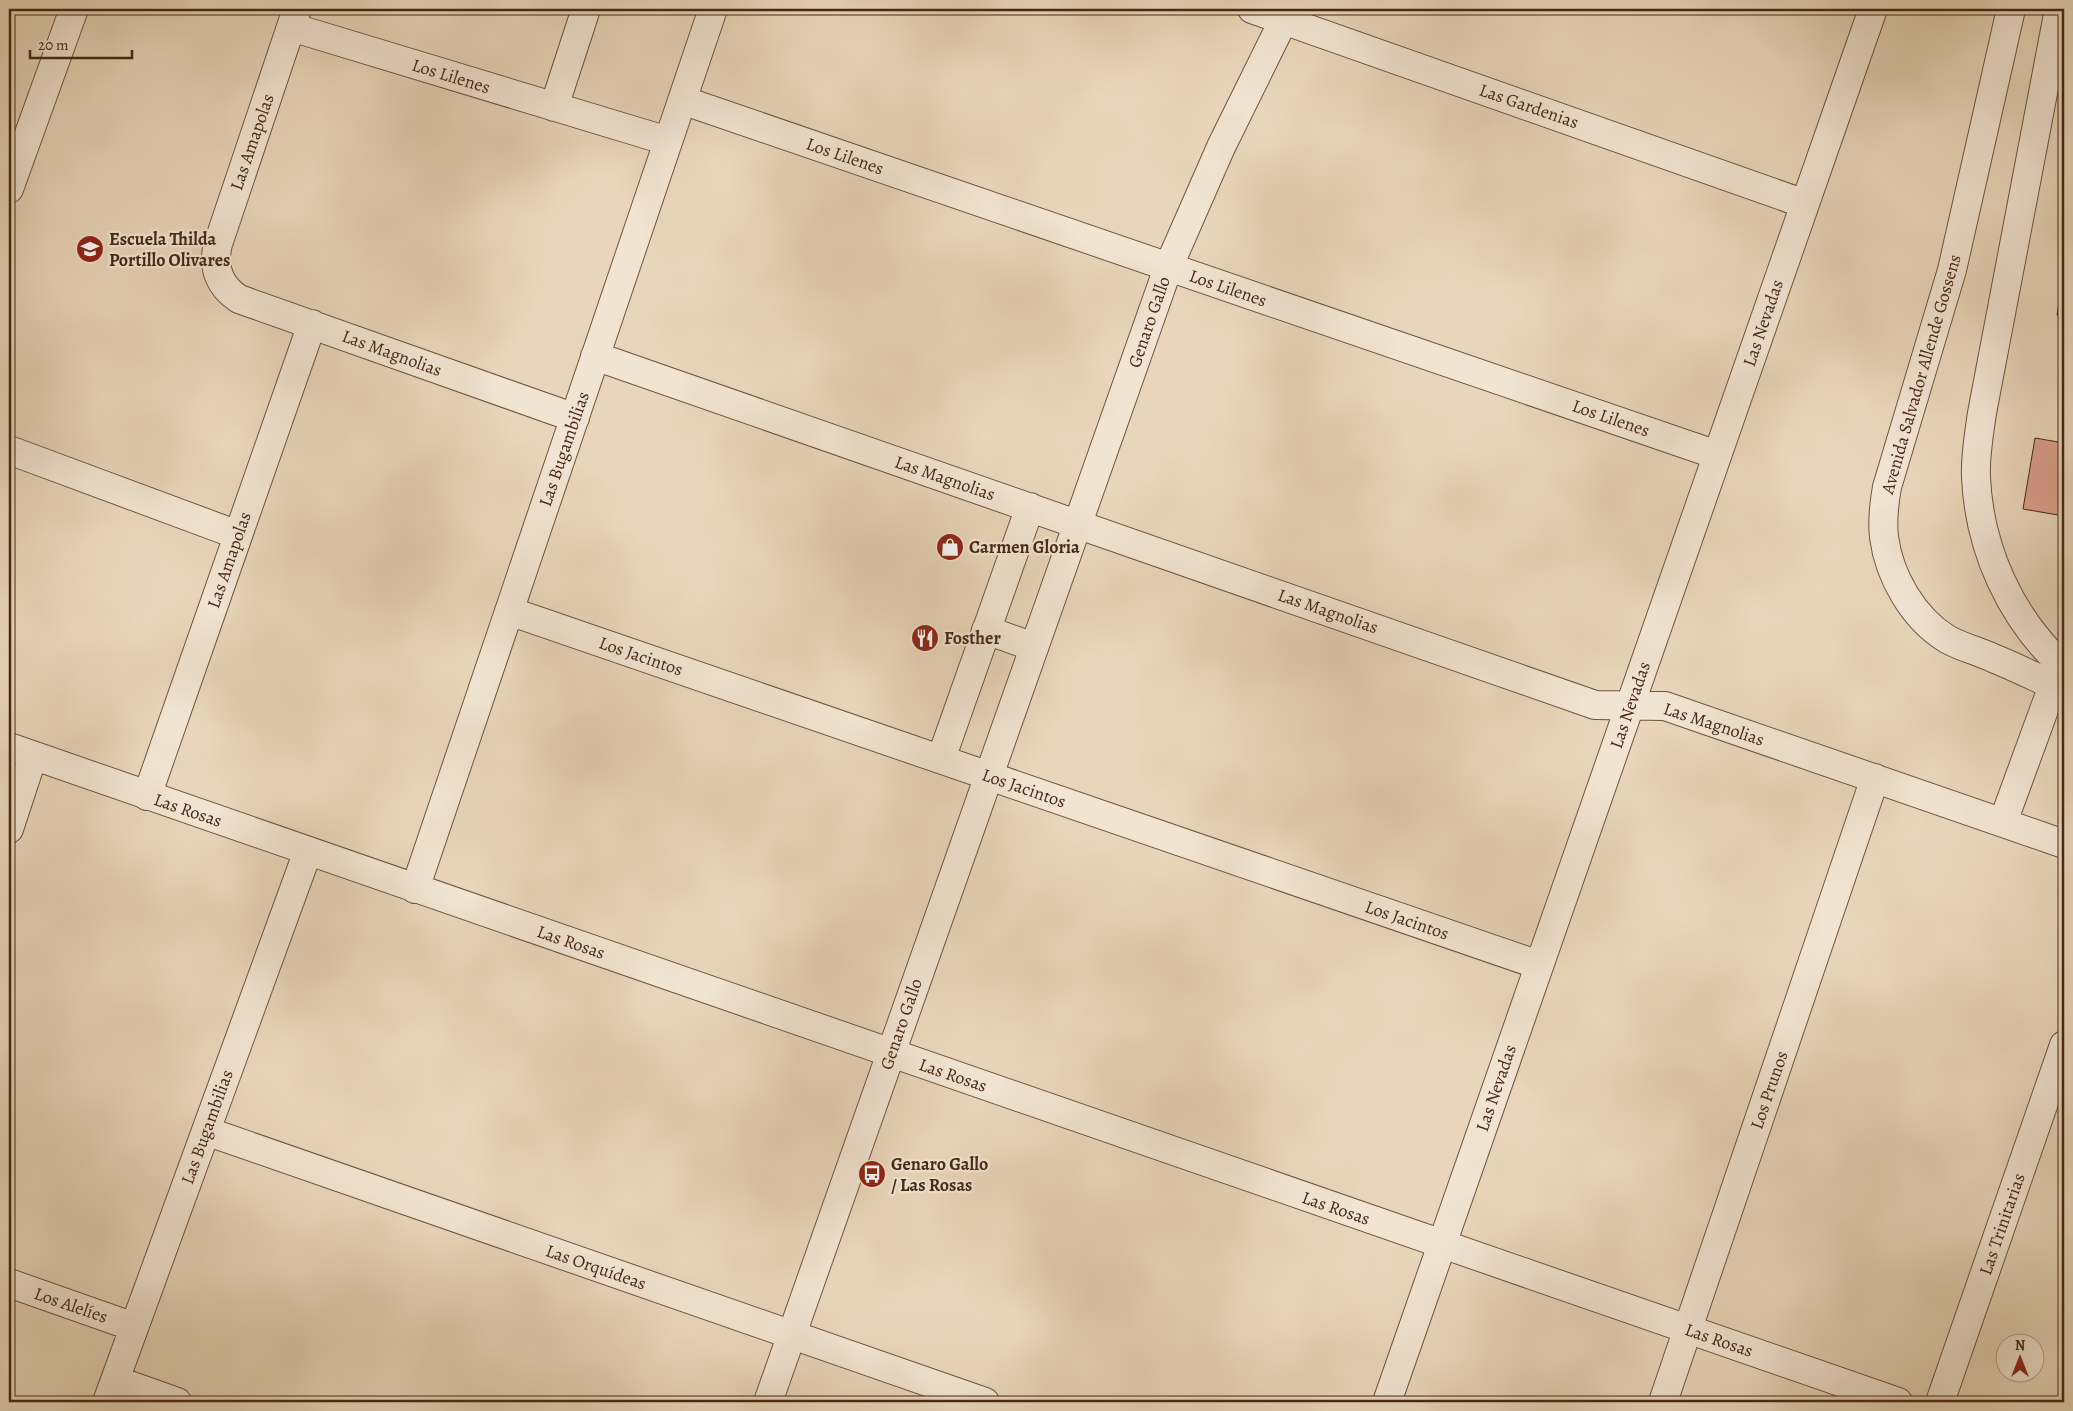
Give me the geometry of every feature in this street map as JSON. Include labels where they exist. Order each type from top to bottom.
[{"type":"street","points":[[9,189],[74,9]]},
{"type":"street","points":[[554,107],[586,9]]},
{"type":"street","name":"Las Bugambilias","points":[[415,888],[712,9]]},
{"type":"street","name":"Las Gardenias","points":[[1252,9],[1286,14],[1805,204]]},
{"type":"street","name":"Las Nevadas","points":[[1386,1402],[1873,9]]},
{"type":"street","name":"Avenida Salvador Allende Gossens","points":[[2012,9],[1952,270],[1887,487],[1883,512],[1884,538],[1890,562],[1899,585],[1918,614],[1947,639],[2002,661],[2059,672]]},
{"type":"street","points":[[2003,822],[2059,672],[2011,601],[1997,572],[1986,541],[1979,510],[1976,477],[1977,445],[2059,9]]},
{"type":"street","name":"Genaro Gallo","points":[[768,1402],[1168,268],[1220,148],[1286,14]]},
{"type":"street","name":"Los Lilenes","points":[[294,18],[554,107],[668,141]]},
{"type":"street","name":"Las Amapolas","points":[[218,277],[215,255],[218,244],[294,18]]},
{"type":"street","name":"Los Lilenes","points":[[682,100],[1168,268],[1717,454]]},
{"type":"street","name":"Las Magnolias","points":[[218,277],[231,294],[239,299],[575,418]]},
{"type":"street","name":"Las Amapolas","points":[[147,796],[312,324]]},
{"type":"street","name":"Las Magnolias","points":[[596,356],[1595,705],[1666,706],[2064,844]]},
{"type":"street","points":[[9,450],[238,535]]},
{"type":"street","points":[[941,759],[1030,507]]},
{"type":"street","name":"Los Jacintos","points":[[509,611],[1539,965]]},
{"type":"street","points":[[986,630],[1034,647]]},
{"type":"street","points":[[9,829],[21,752]]},
{"type":"street","name":"Las Rosas","points":[[21,752],[1898,1402]]},
{"type":"street","name":"Los Prunos","points":[[1663,1402],[1874,778]]},
{"type":"street","name":"Las Bugambilias","points":[[111,1391],[308,851]]},
{"type":"street","name":"Las Trinitarias","points":[[1940,1402],[2064,1048]]},
{"type":"street","name":"Las Orquídeas","points":[[206,1131],[985,1402]]},
{"type":"street","name":"Los Alelíes","points":[[9,1283],[134,1327]]},
{"type":"street","points":[[111,1391],[177,1402]]},
{"type":"building","points":[[2064,272],[2064,316],[2057,315]]},
{"type":"building","points":[[2035,438],[2064,443],[2064,516],[2023,509]]},
{"type":"place","name":"Escuela Thilda Portillo Olivares","points":[[90,249]]},
{"type":"place","name":"Carmen Gloria","points":[[950,547]]},
{"type":"place","name":"Fosther","points":[[925,638]]},
{"type":"place","name":"Genaro Gallo / Las Rosas","points":[[872,1174]]}]
